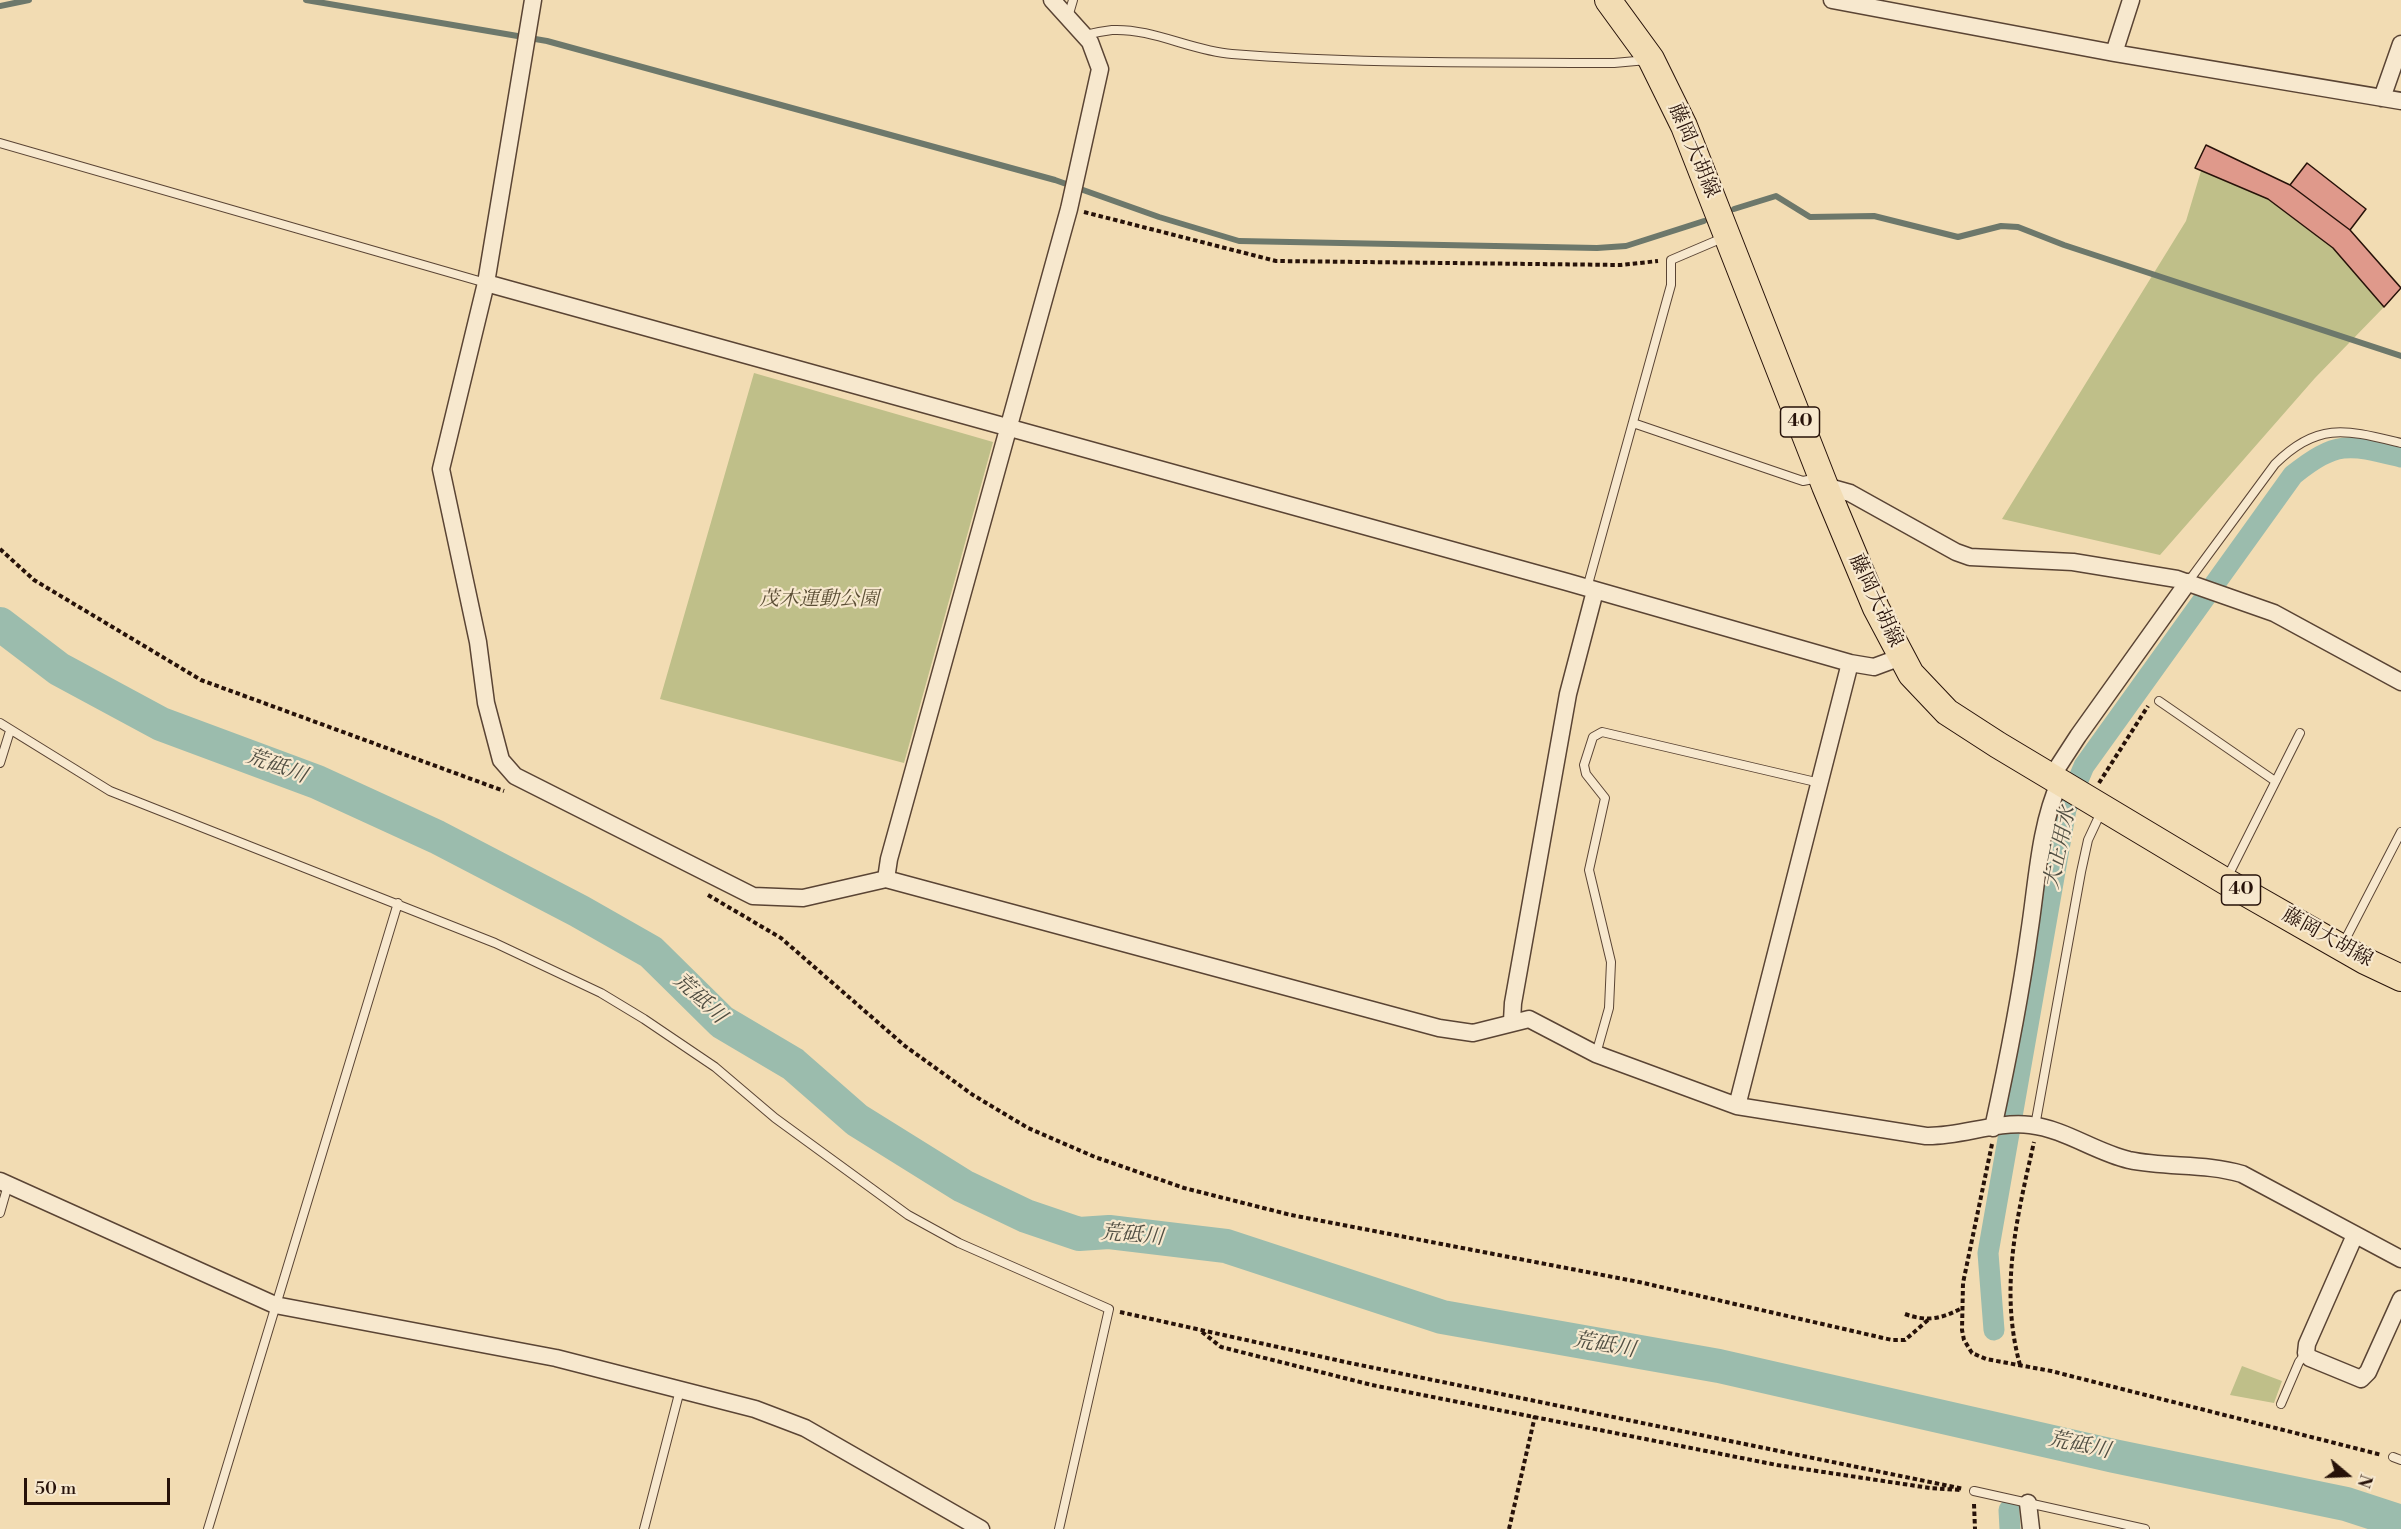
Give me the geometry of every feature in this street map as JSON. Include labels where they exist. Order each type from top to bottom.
[{"type":"main road","name":"藤岡大胡線","points":[[1608,0],[1651,59],[1684,126],[1823,481],[1876,608],[1901,657],[1921,685],[1947,712],[2076,791],[2226,881],[2341,947],[2401,978]]},
{"type":"street","points":[[533,0],[486,283],[441,469],[478,642],[486,703],[501,760],[515,776],[753,896],[803,898],[886,879],[1439,1028],[1473,1033],[1512,1021],[1529,1019],[1596,1054],[1737,1106],[1926,1136],[1945,1137],[1997,1127],[2032,1125],[2131,1160],[2221,1168],[2242,1174],[2401,1259]]},
{"type":"street","points":[[886,879],[889,859],[1069,209],[1100,69],[1090,42],[1052,0]]},
{"type":"street","points":[[1832,0],[2114,53],[2401,101]]},
{"type":"street","points":[[2114,53],[2131,0]]},
{"type":"street","points":[[2382,98],[2401,44]]},
{"type":"street","points":[[486,283],[1850,663],[1874,667],[1901,657]]},
{"type":"street","points":[[1823,481],[1850,493],[1956,552],[1970,556],[2073,562],[2192,584],[2224,595],[2274,613],[2401,682]]},
{"type":"street","points":[[1997,1127],[2044,836],[2054,794],[2076,791],[2078,736],[2192,584]]},
{"type":"street","points":[[1512,1021],[1513,1003],[1568,694],[1591,589]]},
{"type":"street","points":[[1737,1106],[1850,663]]},
{"type":"street","points":[[4,1183],[275,1305],[556,1358],[755,1409],[805,1428],[981,1529]]},
{"type":"street","points":[[2355,1235],[2307,1344],[2306,1353],[2310,1358],[2361,1379],[2368,1372],[2401,1299]]},
{"type":"street","points":[[2028,1503],[2031,1529]]},
{"type":"lane","points":[[1068,17],[1073,0]]},
{"type":"lane","points":[[1084,35],[1113,30],[1153,36],[1196,48],[1230,54],[1346,59],[1614,63],[1651,59]]},
{"type":"lane","points":[[0,142],[486,283]]},
{"type":"lane","points":[[1591,589],[1671,285],[1671,260],[1728,235]]},
{"type":"lane","points":[[1633,423],[1803,481],[1823,481]]},
{"type":"lane","points":[[2192,584],[2276,464],[2288,451],[2321,433],[2364,434],[2401,442]]},
{"type":"lane","points":[[2159,701],[2275,781]]},
{"type":"lane","points":[[0,723],[110,791],[398,903],[495,943],[601,993],[644,1018],[715,1067],[775,1118],[908,1215],[959,1243],[1109,1309],[1059,1529]]},
{"type":"lane","points":[[0,763],[10,731]]},
{"type":"lane","points":[[1596,1054],[1606,1025],[1612,980],[1611,962],[1589,870],[1605,798],[1586,774],[1584,765],[1593,737],[1602,732],[1820,783]]},
{"type":"lane","points":[[2226,881],[2300,733]]},
{"type":"lane","points":[[2032,1125],[2088,840],[2076,791]]},
{"type":"lane","points":[[2341,947],[2401,832]]},
{"type":"lane","points":[[208,1529],[398,903]]},
{"type":"lane","points":[[0,1213],[4,1183]]},
{"type":"lane","points":[[2281,1404],[2299,1362],[2306,1353]]},
{"type":"lane","points":[[644,1529],[680,1390]]},
{"type":"lane","points":[[1974,1491],[2145,1529]]},
{"type":"path","points":[[1069,209],[1276,261],[1621,266],[1671,260]]},
{"type":"path","points":[[0,549],[34,580],[201,680],[511,794]]},
{"type":"path","points":[[2076,791],[2152,701],[2159,701]]},
{"type":"path","points":[[704,893],[781,938],[905,1046],[973,1095],[1028,1128],[1095,1157],[1184,1188],[1291,1215],[1639,1282],[1892,1340],[1905,1340],[1928,1320]]},
{"type":"path","points":[[2020,1365],[2012,1336],[2009,1272],[2032,1125]]},
{"type":"path","points":[[1997,1127],[1963,1283],[1964,1340],[1972,1353],[1986,1359],[2020,1365],[2397,1458]]},
{"type":"path","points":[[1905,1314],[1928,1320],[1962,1308]]},
{"type":"path","points":[[1109,1309],[1199,1330],[1974,1491]]},
{"type":"path","points":[[1199,1330],[1221,1347],[1372,1386],[1777,1465],[1930,1488],[1974,1491]]},
{"type":"path","points":[[1509,1529],[1535,1416]]},
{"type":"path","points":[[1974,1491],[1975,1529]]},
{"type":"green space","points":[[2201,171],[2268,199],[2333,248],[2384,307],[2315,378],[2160,555],[2002,519],[2186,221]]},
{"type":"green space","name":"茂木運動公園","points":[[754,373],[993,442],[904,763],[660,699]]},
{"type":"green space","points":[[2242,1366],[2282,1381],[2274,1403],[2230,1395]]},
{"type":"building","points":[[2206,145],[2290,185],[2350,230],[2401,288],[2384,307],[2333,248],[2268,199],[2195,168]]},
{"type":"building","points":[[2307,163],[2366,209],[2350,230],[2290,185]]},
{"type":"waterway","points":[[0,6],[29,0]]},
{"type":"waterway","points":[[306,0],[547,41],[1055,180],[1159,217],[1239,241],[1597,248],[1626,246],[1704,221]]},
{"type":"waterway","points":[[1734,209],[1776,196],[1810,217],[1874,216],[1958,237],[2001,226],[2018,227],[2064,245],[2401,356]]},
{"type":"waterway","name":"大正用水","points":[[1994,1330],[1988,1253],[2066,809],[2084,766],[2293,475],[2321,456],[2344,448],[2368,449],[2401,457]]},
{"type":"waterway","name":"荒砥川","points":[[0,624],[59,669],[161,724],[317,782],[437,837],[579,911],[651,952],[722,1022],[793,1064],[857,1120],[963,1186],[1026,1216],[1079,1234],[1109,1232],[1226,1246],[1442,1317],[1719,1366],[2114,1456],[2346,1504],[2401,1522]]},
{"type":"waterway","name":"大正用水","points":[[2009,1510],[2010,1529]]}]
